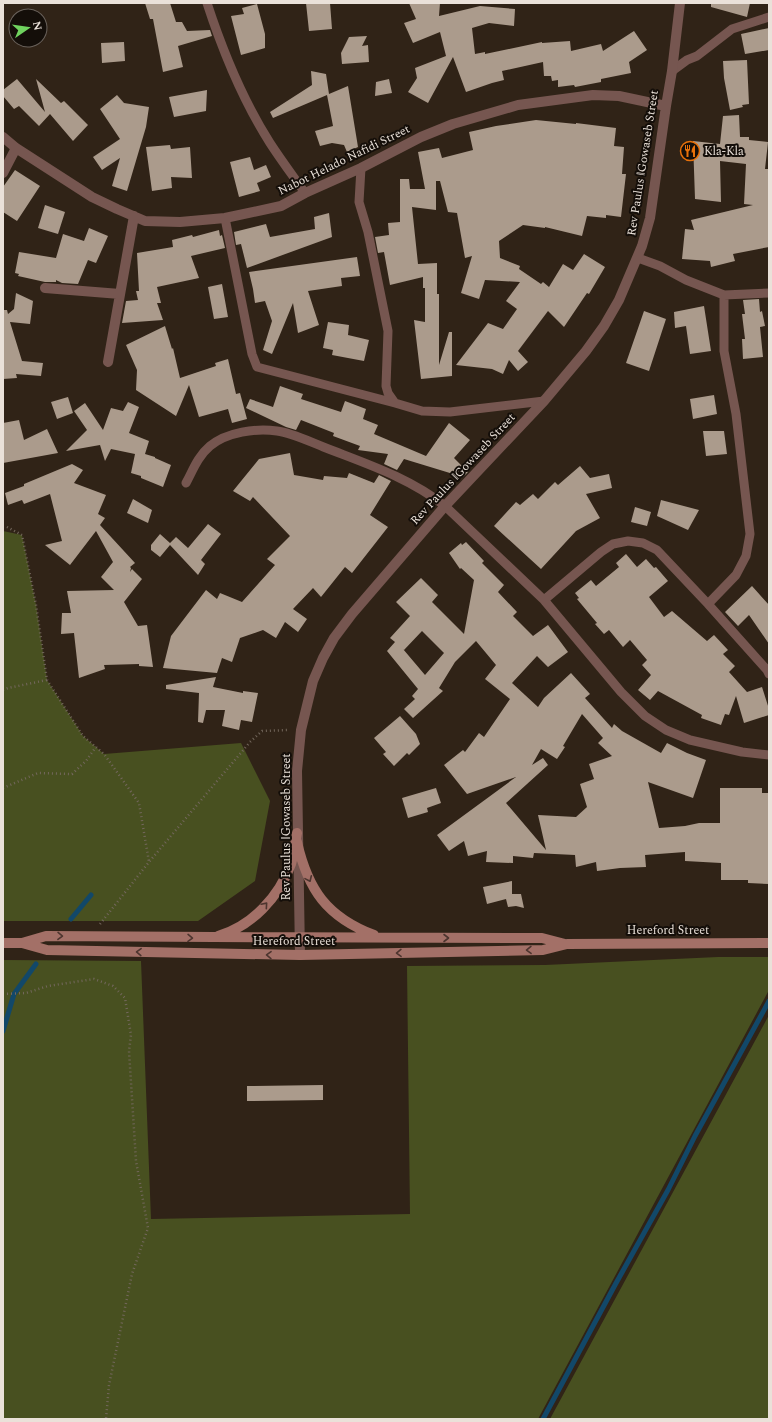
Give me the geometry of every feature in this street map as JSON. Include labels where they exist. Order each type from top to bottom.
[{"type":"main road","points":[[297,837],[302,864],[311,884],[320,898],[348,923],[362,931],[381,938]]},
{"type":"main road","points":[[209,938],[225,934],[242,926],[256,916],[282,884],[291,863],[297,837]]},
{"type":"main road","name":"Hereford Street","points":[[22,943],[46,936],[209,938],[542,938],[567,944]]},
{"type":"main road","name":"Hereford Street","points":[[3,943],[22,943],[47,950],[300,955],[543,950],[567,944],[769,943]]},
{"type":"street","name":"Rev Paulus ǁGowaseb Street","points":[[300,955],[298,937],[297,771],[300,730],[313,681],[334,638],[352,614],[445,506],[544,401],[586,351],[604,326],[619,300],[638,258],[650,218],[672,71],[680,3]]},
{"type":"street","name":"Nabot Helado Nafidi Street","points":[[3,137],[16,148],[92,197],[145,221],[180,222],[225,218],[281,206],[305,193],[361,168],[421,137],[440,129],[518,105],[593,95],[619,96],[666,106]]},
{"type":"street","points":[[3,173],[16,148]]},
{"type":"street","points":[[108,362],[134,216]]},
{"type":"street","points":[[45,288],[120,294]]},
{"type":"lane","points":[[207,3],[224,54],[250,108],[270,142],[305,193]]},
{"type":"lane","points":[[672,71],[687,60],[697,56],[732,29],[769,17]]},
{"type":"lane","points":[[361,168],[359,202],[368,232],[388,331],[386,386],[388,393],[395,403]]},
{"type":"lane","points":[[225,218],[252,354],[257,367],[422,410],[450,412],[544,401]]},
{"type":"lane","points":[[638,258],[660,266],[686,280],[724,295],[769,293]]},
{"type":"lane","points":[[708,604],[736,575],[746,556],[750,534],[736,414],[724,351],[724,295]]},
{"type":"lane","points":[[186,484],[198,458],[211,445],[227,436],[249,430],[278,431],[301,438],[387,471],[430,494],[445,506],[544,600],[621,692],[645,716],[666,730],[690,740],[742,752],[769,755]]},
{"type":"lane","points":[[544,600],[601,552],[613,544],[628,541],[643,543],[657,550],[708,604],[769,674]]},
{"type":"path","points":[[3,527],[7,527],[22,535],[36,605],[47,680],[83,736],[104,754],[139,803],[149,862]]},
{"type":"path","points":[[3,690],[47,680]]},
{"type":"path","points":[[90,937],[149,862],[245,748],[262,730],[300,730]]},
{"type":"path","points":[[3,788],[38,773],[72,774],[86,761],[96,747]]},
{"type":"path","points":[[3,994],[26,993],[48,986],[94,979],[113,986],[125,998],[130,1035],[129,1059],[136,1161],[148,1228],[132,1274],[109,1385],[106,1419]]},
{"type":"green space","points":[[3,531],[22,535],[36,605],[47,680],[83,736],[104,754],[241,743],[270,801],[255,881],[198,921],[3,921]]},
{"type":"green space","points":[[718,957],[769,957],[769,990],[538,1419],[3,1419],[3,960],[141,961],[151,1219],[410,1214],[407,966],[545,965]]},
{"type":"green space","points":[[769,1015],[769,1419],[550,1419]]},
{"type":"building","points":[[145,3],[170,3],[176,22],[182,22],[187,31],[210,30],[212,36],[178,46],[183,67],[163,72],[153,19],[150,19]]},
{"type":"building","points":[[306,3],[330,3],[332,29],[309,31]]},
{"type":"building","points":[[409,3],[440,3],[439,16],[480,6],[515,9],[514,26],[489,23],[472,28],[475,54],[485,52],[485,54],[542,42],[570,41],[571,51],[601,44],[603,51],[634,31],[647,50],[629,62],[631,73],[601,79],[601,82],[575,87],[574,85],[558,87],[558,80],[552,81],[551,76],[544,76],[543,62],[502,71],[504,80],[466,92],[453,57],[428,103],[408,92],[417,78],[415,68],[446,56],[440,32],[413,43],[404,23],[416,19]]},
{"type":"building","points":[[711,3],[750,3],[747,17],[711,7]]},
{"type":"building","points":[[257,4],[265,34],[265,48],[241,55],[231,16],[244,14],[242,8]]},
{"type":"building","points":[[769,28],[769,50],[745,54],[741,34]]},
{"type":"building","points":[[367,36],[362,46],[368,45],[369,62],[342,64],[341,53],[349,37]]},
{"type":"building","points":[[124,42],[125,61],[102,63],[101,43]]},
{"type":"building","points":[[747,60],[749,104],[730,110],[724,78],[723,61]]},
{"type":"building","points":[[311,71],[326,74],[329,94],[348,86],[358,147],[347,152],[344,145],[332,143],[320,146],[315,131],[333,126],[327,95],[273,118],[270,112],[312,85]]},
{"type":"building","points":[[17,79],[45,112],[36,79],[61,103],[64,101],[88,125],[73,141],[50,114],[39,126],[19,106],[14,109],[3,96],[3,90]]},
{"type":"building","points":[[389,79],[392,93],[375,96],[376,82]]},
{"type":"building","points":[[207,90],[206,111],[174,117],[169,97]]},
{"type":"building","points":[[117,95],[124,103],[149,107],[146,127],[127,191],[112,186],[120,158],[102,170],[93,157],[120,139],[100,109]]},
{"type":"building","points":[[739,115],[740,137],[749,137],[749,140],[768,142],[765,169],[769,169],[769,247],[733,254],[735,261],[711,267],[710,261],[682,259],[685,229],[694,230],[691,220],[753,205],[744,204],[746,164],[720,161],[721,202],[695,199],[693,141],[720,144],[723,116]]},
{"type":"building","points":[[536,120],[616,128],[614,146],[624,147],[622,174],[626,174],[621,217],[606,215],[606,218],[587,216],[582,236],[545,227],[523,225],[499,241],[500,258],[520,266],[519,269],[541,284],[543,282],[549,287],[563,264],[573,270],[584,254],[605,267],[589,294],[587,293],[564,327],[548,311],[518,351],[528,362],[518,371],[509,360],[503,374],[492,369],[456,365],[488,323],[503,329],[517,309],[506,301],[520,282],[485,280],[479,299],[461,293],[472,256],[465,258],[457,213],[448,212],[440,181],[436,181],[436,210],[412,207],[418,264],[437,263],[437,294],[439,294],[439,365],[449,332],[452,332],[452,376],[421,379],[414,320],[425,322],[425,288],[423,288],[423,277],[390,285],[384,252],[378,253],[375,237],[389,235],[388,223],[400,222],[400,179],[409,179],[410,189],[425,189],[418,152],[439,148],[442,158],[473,150],[469,132]]},
{"type":"building","points":[[170,145],[171,149],[190,147],[192,178],[171,177],[172,188],[152,191],[146,147]]},
{"type":"building","points":[[250,157],[254,170],[266,165],[271,177],[257,183],[260,191],[239,197],[230,162]]},
{"type":"building","points":[[15,170],[40,186],[17,221],[3,212],[3,187]]},
{"type":"building","points":[[45,205],[65,212],[58,234],[38,228]]},
{"type":"building","points":[[329,213],[332,237],[247,268],[241,244],[236,245],[234,232],[266,224],[270,237],[315,229],[314,217]]},
{"type":"building","points":[[89,228],[108,236],[96,263],[88,260],[78,284],[62,283],[56,280],[56,282],[45,282],[18,276],[19,274],[15,273],[19,252],[56,258],[63,234],[84,241]]},
{"type":"building","points":[[219,230],[220,236],[222,235],[225,248],[191,256],[199,278],[157,287],[161,303],[157,303],[163,320],[122,323],[126,301],[138,300],[136,291],[139,291],[137,253],[173,247],[172,240],[192,235],[193,237]]},
{"type":"building","points":[[357,257],[360,276],[341,278],[342,286],[308,291],[319,325],[298,333],[293,303],[272,354],[263,350],[272,321],[265,301],[255,303],[249,272]]},
{"type":"building","points":[[222,284],[228,317],[214,319],[208,287]]},
{"type":"building","points":[[16,293],[33,301],[30,324],[10,322],[22,361],[43,363],[41,376],[16,374],[17,378],[3,379],[3,310],[7,310],[8,314],[14,309]]},
{"type":"building","points":[[759,299],[760,312],[762,311],[765,326],[760,327],[763,357],[743,359],[742,339],[745,339],[742,314],[745,314],[743,300]]},
{"type":"building","points":[[704,306],[711,351],[690,354],[686,326],[675,328],[674,312]]},
{"type":"building","points":[[644,311],[666,319],[649,371],[626,363]]},
{"type":"building","points":[[328,322],[349,325],[348,335],[369,340],[364,361],[332,355],[333,350],[323,348]]},
{"type":"building","points":[[165,326],[172,349],[173,348],[180,378],[216,366],[215,363],[228,359],[236,394],[240,393],[247,419],[232,423],[228,409],[199,417],[189,385],[176,416],[136,390],[137,370],[126,345]]},
{"type":"building","points":[[280,386],[303,394],[301,399],[341,412],[345,401],[366,409],[363,419],[378,425],[374,434],[426,456],[449,423],[470,440],[454,458],[468,472],[463,477],[404,459],[397,470],[384,464],[388,454],[358,450],[360,446],[333,436],[334,433],[301,420],[296,430],[286,427],[246,408],[250,399],[273,407]]},
{"type":"building","points":[[714,395],[717,414],[693,419],[690,399]]},
{"type":"building","points":[[68,397],[73,413],[57,419],[51,402]]},
{"type":"building","points":[[128,402],[139,407],[129,433],[149,441],[145,454],[171,465],[163,487],[141,478],[141,476],[131,473],[135,454],[111,449],[105,461],[100,445],[66,451],[87,430],[74,411],[85,403],[103,430],[111,408],[123,411]]},
{"type":"building","points":[[19,420],[24,440],[47,429],[58,453],[3,463],[3,423]]},
{"type":"building","points":[[703,431],[724,431],[727,454],[706,456]]},
{"type":"building","points":[[290,453],[294,475],[323,480],[324,476],[347,478],[349,473],[374,483],[379,475],[391,481],[370,515],[388,527],[352,573],[345,567],[321,597],[313,588],[293,609],[307,619],[298,632],[285,622],[276,638],[263,630],[240,638],[232,662],[222,658],[217,673],[163,668],[171,636],[206,590],[217,599],[220,593],[242,602],[275,565],[267,559],[290,536],[253,497],[250,501],[233,491],[259,459]]},
{"type":"building","points":[[72,464],[83,470],[74,483],[106,495],[98,514],[105,518],[100,525],[135,563],[130,567],[130,572],[132,569],[142,579],[124,602],[138,626],[147,625],[153,667],[139,666],[139,664],[104,665],[105,669],[79,678],[74,633],[61,634],[62,613],[71,613],[67,591],[114,590],[101,577],[113,562],[96,531],[70,565],[45,545],[62,541],[50,494],[24,504],[22,500],[8,505],[5,493]]},
{"type":"building","points":[[580,466],[590,478],[609,474],[612,488],[586,494],[600,518],[576,531],[541,569],[494,526],[516,502],[520,505],[533,494],[538,499],[555,482],[558,485]]},
{"type":"building","points":[[133,499],[152,510],[148,523],[127,513]]},
{"type":"building","points":[[661,500],[699,510],[688,530],[657,516]]},
{"type":"building","points":[[635,507],[651,512],[647,526],[631,522]]},
{"type":"building","points":[[208,524],[221,534],[201,560],[205,564],[198,575],[170,545],[160,557],[151,550],[151,545],[160,534],[170,543],[176,537],[188,548]]},
{"type":"building","points":[[466,542],[484,561],[482,563],[504,585],[498,592],[517,612],[513,616],[533,636],[548,625],[568,652],[548,667],[537,656],[512,683],[538,707],[544,698],[571,673],[590,694],[585,698],[612,728],[614,724],[622,731],[661,753],[667,743],[706,760],[693,798],[648,782],[659,828],[685,826],[699,823],[720,823],[720,788],[762,788],[762,793],[769,793],[769,884],[748,883],[748,880],[721,880],[721,863],[685,861],[685,852],[645,855],[646,867],[597,871],[596,862],[576,867],[575,855],[534,853],[533,858],[513,856],[513,863],[486,862],[487,851],[468,856],[464,841],[449,851],[437,835],[516,777],[467,794],[444,765],[463,750],[465,752],[479,733],[484,737],[510,699],[485,679],[496,665],[476,641],[455,662],[439,688],[443,691],[413,718],[404,709],[415,699],[412,696],[418,689],[387,651],[395,642],[390,638],[410,616],[396,602],[421,578],[438,595],[432,602],[464,634],[474,580],[461,568],[460,569],[449,553],[461,543],[462,545]],"holes":[[[422,631],[444,653],[425,675],[403,649],[404,650]],[[582,714],[603,738],[598,743],[612,756],[589,764],[594,779],[580,784],[587,807],[576,817],[538,815],[546,850],[506,803],[548,765],[543,758],[532,765],[541,749],[557,759]]]},
{"type":"building","points":[[626,554],[637,567],[646,559],[654,568],[656,567],[668,581],[649,597],[664,617],[672,611],[707,641],[714,635],[728,650],[723,654],[735,666],[729,672],[747,692],[762,687],[769,709],[769,715],[744,723],[736,696],[729,715],[725,714],[721,725],[701,718],[702,715],[658,691],[650,700],[638,690],[651,675],[642,665],[647,660],[630,640],[623,647],[609,630],[604,634],[577,599],[579,598],[575,593],[591,580],[596,586],[619,567],[616,563]]},
{"type":"building","points":[[752,586],[769,605],[769,644],[749,615],[738,626],[725,612]]},
{"type":"building","points":[[216,677],[213,687],[243,693],[243,691],[258,693],[252,722],[241,720],[239,730],[222,726],[225,710],[206,710],[203,723],[198,722],[199,693],[166,689],[166,685]]},
{"type":"building","points":[[400,716],[416,734],[420,744],[409,755],[407,753],[394,766],[383,754],[386,752],[374,738]]},
{"type":"building","points":[[436,788],[441,803],[427,808],[428,812],[408,818],[402,798]]},
{"type":"building","points":[[512,881],[512,894],[521,894],[524,908],[516,906],[508,907],[506,899],[487,904],[483,887]]},
{"type":"building","points":[[323,1085],[323,1100],[247,1101],[247,1086]]},
{"type":"waterway","points":[[71,919],[91,895]]},
{"type":"waterway","points":[[3,1031],[14,994],[36,964]]},
{"type":"waterway","points":[[543,1419],[769,1001]]},
{"type":"place","name":"Kla-Kla","points":[[690,151]]}]
